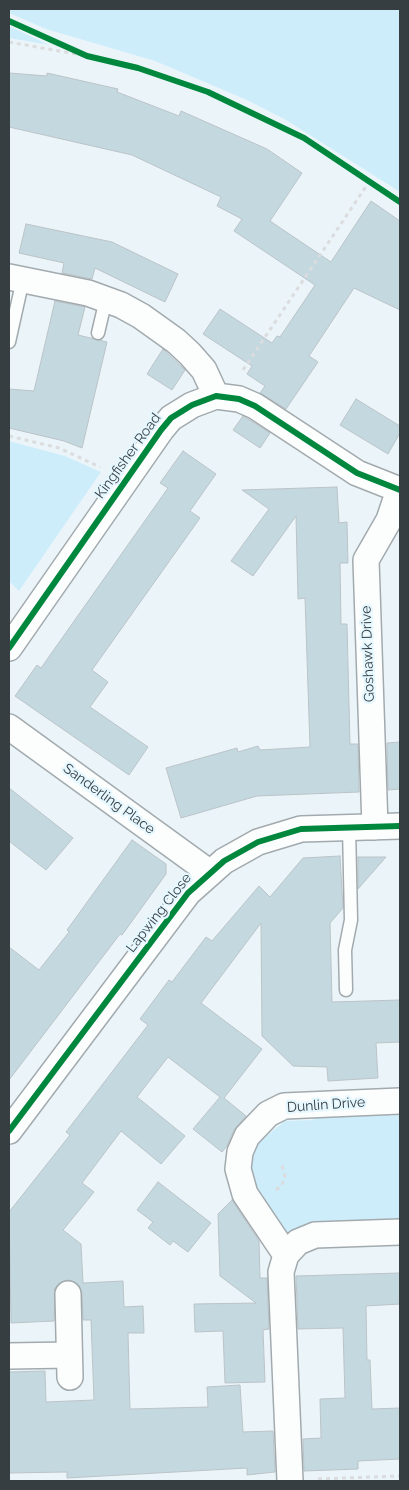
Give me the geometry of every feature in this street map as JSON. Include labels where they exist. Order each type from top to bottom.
[{"type":"street","points":[[16,278],[106,299],[141,316],[176,341],[204,370],[221,396],[239,399],[254,406],[357,473],[400,490]]},
{"type":"street","name":"Kingfisher Road","points":[[9,648],[123,483],[171,418],[192,405],[221,396]]},
{"type":"street","name":"Goshawk Drive","points":[[375,827],[366,560],[389,520],[400,490]]},
{"type":"street","name":"Sanderling Place","points":[[9,727],[209,872]]},
{"type":"street","name":"Lapwing Close","points":[[9,1131],[188,893],[209,872],[239,851],[279,834],[301,829],[400,826]]},
{"type":"street","name":"Dunlin Drive","points":[[286,1255],[245,1194],[238,1169],[240,1152],[247,1136],[268,1114],[284,1106],[400,1101]]},
{"type":"street","points":[[290,1481],[281,1272],[286,1255],[298,1242],[315,1235],[400,1232]]},
{"type":"street","points":[[9,1356],[70,1366],[68,1294]]},
{"type":"lane","points":[[9,342],[16,278]]},
{"type":"lane","points":[[98,333],[106,299]]},
{"type":"lane","points":[[346,990],[345,950],[351,920],[349,827]]},
{"type":"path","points":[[9,42],[95,58]]},
{"type":"path","points":[[61,44],[86,56]]},
{"type":"path","points":[[221,396],[372,184],[361,177]]},
{"type":"path","points":[[9,436],[34,440],[77,454],[110,473],[123,483]]},
{"type":"path","points":[[290,1481],[400,1476]]},
{"type":"shaded area","points":[[9,9],[400,9],[400,192],[286,120],[247,100],[155,61],[46,29],[9,13]]},
{"type":"shaded area","points":[[9,26],[49,45],[9,38]]},
{"type":"shaded area","points":[[9,441],[65,456],[101,472],[19,591],[9,581]]},
{"type":"shaded area","points":[[368,1110],[391,1116],[400,1114],[400,1218],[311,1223],[297,1228],[286,1237],[248,1183],[250,1149],[285,1121],[312,1120],[324,1115]]},
{"type":"building","points":[[9,73],[47,76],[47,73],[118,89],[117,92],[179,116],[181,111],[267,149],[302,173],[270,221],[331,262],[371,201],[400,221],[400,310],[354,288],[309,356],[318,362],[286,409],[260,393],[265,386],[247,374],[252,366],[203,334],[220,309],[272,343],[277,336],[280,337],[315,285],[234,231],[242,219],[217,206],[221,197],[132,155],[9,127]]},
{"type":"building","points":[[26,224],[112,242],[178,274],[165,302],[95,268],[92,279],[62,273],[64,263],[19,253]]},
{"type":"building","points":[[55,301],[85,307],[78,335],[107,342],[82,448],[64,441],[9,428],[9,389],[34,391]]},
{"type":"building","points":[[163,349],[185,370],[172,390],[147,374]]},
{"type":"building","points":[[356,399],[400,426],[400,433],[388,454],[340,425]]},
{"type":"building","points":[[243,416],[270,433],[260,448],[233,430]]},
{"type":"building","points":[[183,451],[216,474],[190,511],[200,518],[92,670],[108,682],[90,707],[148,747],[129,775],[15,696],[37,665],[41,668],[168,488],[160,483]]},
{"type":"building","points":[[337,487],[339,523],[347,522],[348,563],[340,563],[341,624],[347,624],[350,744],[358,744],[359,792],[257,796],[181,818],[166,768],[237,748],[238,752],[258,746],[260,750],[310,747],[305,598],[298,599],[296,516],[253,576],[231,561],[269,509],[242,490]]},
{"type":"building","points":[[400,742],[400,789],[388,790],[387,743]]},
{"type":"building","points":[[9,788],[73,838],[46,870],[9,841]]},
{"type":"building","points":[[132,840],[166,864],[166,874],[122,935],[120,934],[9,1080],[9,947],[39,970],[69,932],[67,930]]},
{"type":"building","points":[[340,856],[343,908],[330,923],[332,1002],[400,1000],[400,1042],[376,1043],[378,1078],[328,1081],[327,1067],[293,1066],[262,1036],[261,923],[201,1003],[262,1049],[224,1098],[246,1116],[234,1130],[227,1146],[222,1152],[193,1129],[220,1097],[168,1057],[137,1097],[185,1136],[161,1164],[121,1131],[82,1183],[94,1192],[63,1230],[81,1244],[83,1283],[123,1281],[124,1307],[143,1306],[144,1333],[128,1333],[130,1409],[208,1407],[207,1387],[240,1385],[243,1432],[273,1431],[275,1472],[247,1475],[247,1468],[67,1478],[67,1472],[9,1473],[9,1372],[45,1371],[46,1402],[94,1400],[91,1320],[83,1320],[82,1293],[75,1282],[68,1280],[61,1282],[55,1288],[54,1321],[11,1323],[9,1212],[70,1135],[66,1132],[148,1025],[140,1019],[169,980],[172,982],[206,937],[212,941],[259,886],[270,897],[303,858]]},
{"type":"building","points":[[358,857],[386,857],[358,889]]},
{"type":"building","points":[[158,1182],[211,1223],[188,1252],[173,1241],[170,1245],[148,1228],[153,1222],[137,1210]]},
{"type":"building","points":[[232,1200],[259,1241],[260,1278],[267,1278],[269,1329],[263,1330],[265,1382],[225,1383],[223,1331],[195,1332],[194,1304],[256,1303],[220,1276],[218,1214]]},
{"type":"building","points":[[400,1273],[400,1304],[366,1306],[367,1360],[370,1360],[372,1409],[400,1408],[400,1459],[358,1461],[358,1469],[304,1471],[303,1439],[321,1438],[320,1399],[345,1398],[343,1328],[298,1329],[296,1276]]},
{"type":"cycle path","points":[[9,21],[87,56],[138,68],[208,92],[304,138],[400,202]]},
{"type":"cycle path","points":[[9,648],[161,430],[171,418],[192,405],[216,396],[239,399],[255,406],[357,473],[400,490]]},
{"type":"cycle path","points":[[9,1131],[188,893],[224,861],[258,842],[301,829],[400,826]]}]
